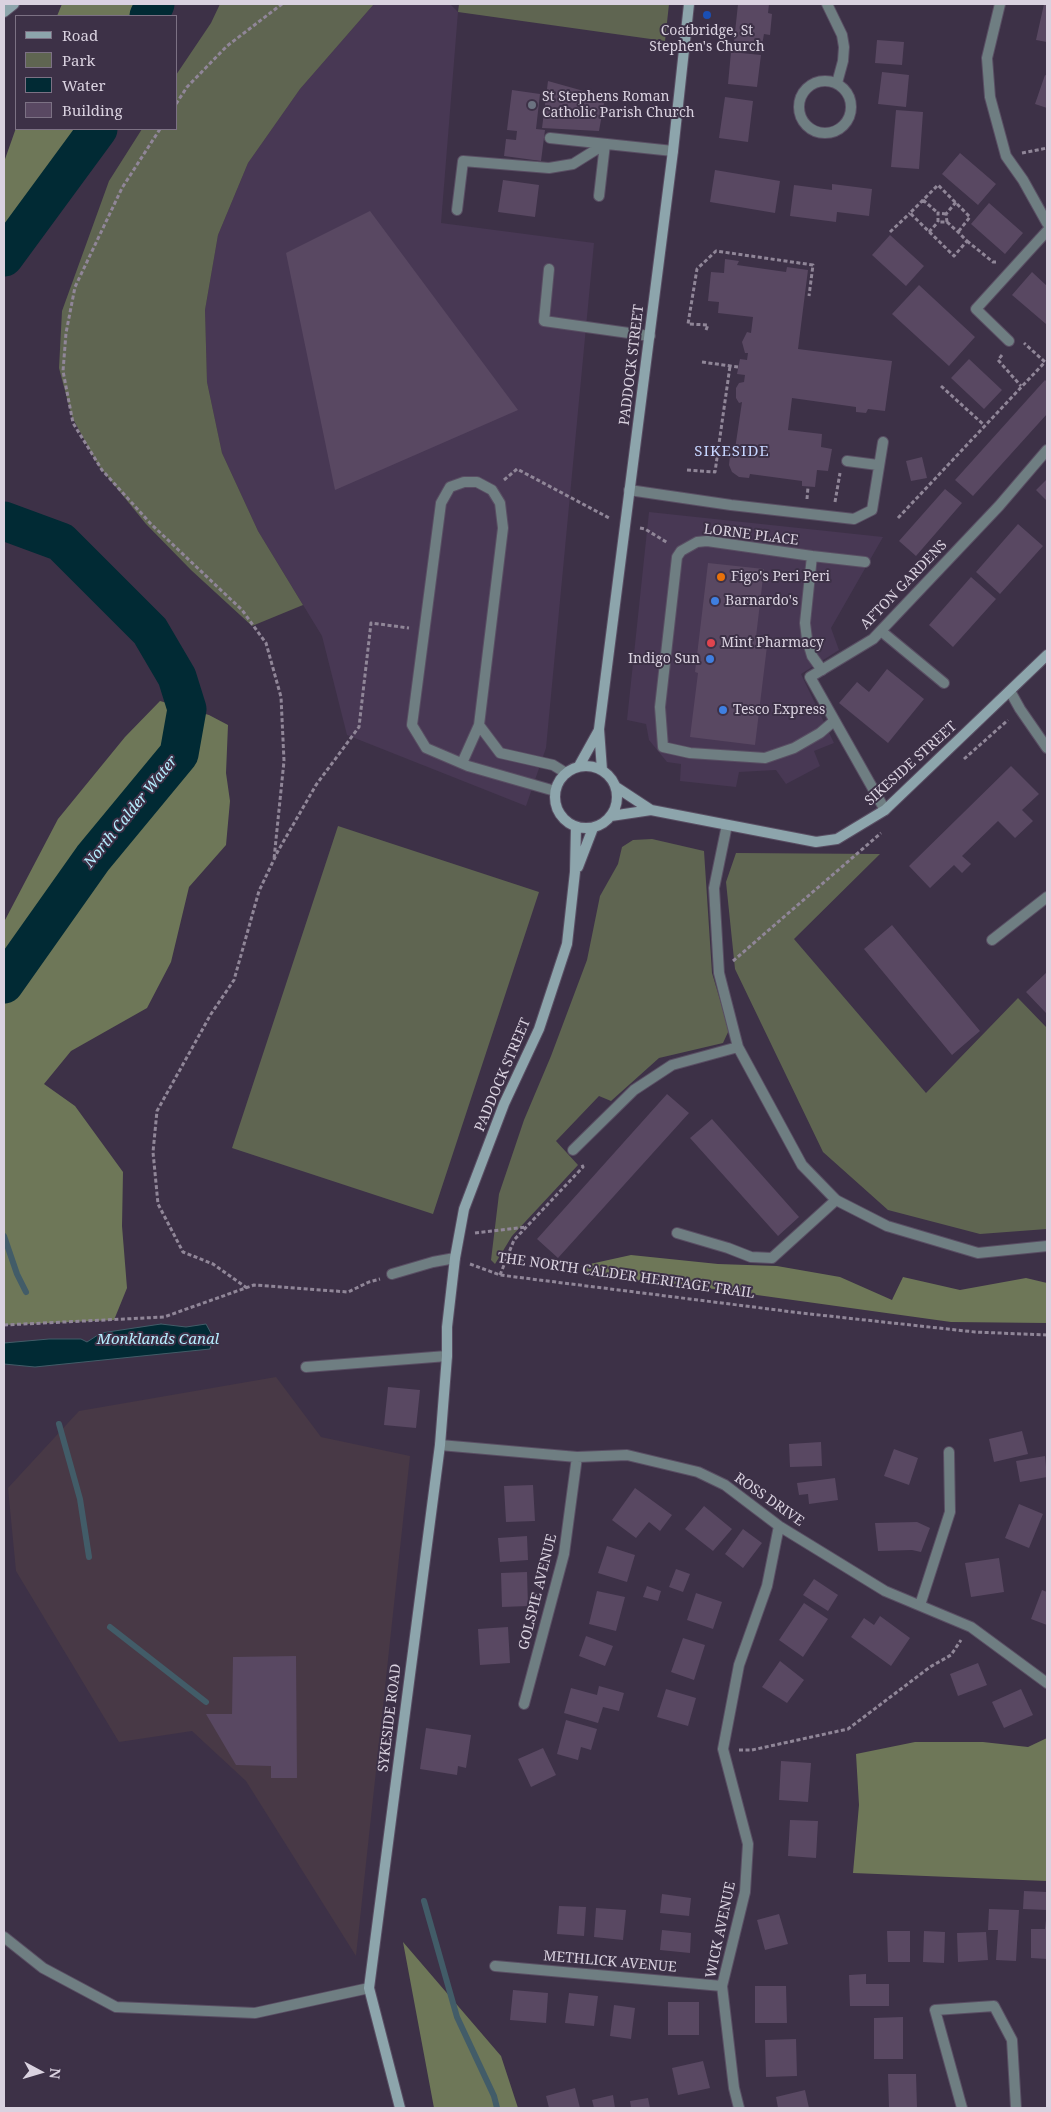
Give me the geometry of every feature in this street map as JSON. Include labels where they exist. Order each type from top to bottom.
[{"type":"street","points":[[4,12],[14,4]]},
{"type":"street","name":"PADDOCK STREET","points":[[602,770],[599,729],[673,151],[689,4]]},
{"type":"street","points":[[827,4],[842,35],[844,47],[843,61],[837,83]]},
{"type":"street","points":[[1000,4],[987,58],[990,97],[1006,156],[1023,180],[1047,223]]},
{"type":"street","points":[[823,80],[837,83],[848,93],[851,102],[851,113],[843,126],[832,132],[818,132],[807,126],[802,119],[799,113],[800,98],[810,85],[823,80]]},
{"type":"street","points":[[550,138],[673,151]]},
{"type":"street","points":[[599,196],[605,144]]},
{"type":"street","points":[[457,210],[463,161],[549,168],[573,164],[605,144]]},
{"type":"street","points":[[1012,341],[976,309],[1047,231]]},
{"type":"street","points":[[549,269],[544,321],[650,336]]},
{"type":"street","points":[[629,490],[731,505],[854,519],[872,510],[883,442]]},
{"type":"street","name":"AFTON GARDENS","points":[[822,670],[873,640],[1000,506],[1047,450]]},
{"type":"street","points":[[847,461],[878,465]]},
{"type":"street","points":[[462,763],[479,725],[503,528],[500,503],[492,490],[477,482],[464,482],[450,487],[441,503],[412,725],[426,748],[462,763],[555,791]]},
{"type":"street","name":"LORNE PLACE","points":[[681,551],[697,542],[707,541],[812,556],[805,623],[812,656],[822,670]]},
{"type":"street","points":[[681,551],[677,557],[660,707],[663,747],[690,753],[765,758],[794,748],[820,733],[834,721]]},
{"type":"street","points":[[812,556],[865,562]]},
{"type":"street","points":[[881,630],[944,683]]},
{"type":"street","name":"SIKESIDE STREET","points":[[611,816],[651,810],[816,842],[837,839],[885,810],[1047,655]]},
{"type":"street","points":[[822,670],[810,677],[885,810]]},
{"type":"street","points":[[1010,691],[1047,748]]},
{"type":"street","points":[[479,725],[500,753],[553,765],[566,772]]},
{"type":"street","name":"PADDOCK STREET","points":[[579,766],[599,729]]},
{"type":"street","points":[[579,766],[592,766],[602,770],[609,776],[616,787],[617,798],[615,809],[603,824],[593,828],[576,827],[562,818],[556,809],[555,791],[559,781],[566,772],[579,766]]},
{"type":"street","name":"SIKESIDE STREET","points":[[616,787],[651,810]]},
{"type":"street","points":[[727,824],[714,888],[719,973],[738,1047],[802,1165],[836,1200],[887,1226],[978,1253],[1047,1246]]},
{"type":"street","name":"PADDOCK STREET","points":[[447,1327],[464,1209],[504,1104],[539,1028],[567,944],[575,872],[576,827]]},
{"type":"street","name":"PADDOCK STREET","points":[[575,872],[593,828]]},
{"type":"street","points":[[992,940],[1047,897]]},
{"type":"street","points":[[574,1150],[634,1090],[672,1065],[738,1047]]},
{"type":"street","points":[[678,1234],[728,1248],[751,1257],[772,1258],[836,1200]]},
{"type":"street","points":[[392,1274],[433,1262],[456,1258]]},
{"type":"street","name":"SYKESIDE ROAD","points":[[400,2108],[369,1988],[440,1445],[448,1356],[447,1327]]},
{"type":"street","points":[[306,1367],[448,1356]]},
{"type":"street","name":"ROSS DRIVE","points":[[440,1445],[576,1457],[627,1455],[698,1472],[725,1486],[780,1526],[885,1591],[971,1627],[1047,1683]]},
{"type":"street","points":[[920,1605],[950,1512],[949,1452]]},
{"type":"street","name":"GOLSPIE AVENUE","points":[[524,1704],[564,1554],[576,1457]]},
{"type":"street","name":"WICK AVENUE","points":[[739,2108],[734,2088],[722,1986],[746,1892],[748,1844],[723,1749],[739,1665],[767,1586],[780,1526]]},
{"type":"street","points":[[4,1937],[43,1968],[116,2007],[255,2013],[369,1988]]},
{"type":"street","name":"METHLICK AVENUE","points":[[495,1966],[722,1986]]},
{"type":"street","points":[[962,2108],[934,2010],[994,2006],[1012,2040],[1016,2108]]},
{"type":"path","points":[[178,101],[187,87],[227,46],[282,4]]},
{"type":"path","points":[[159,130],[122,188],[75,287],[66,333],[63,371],[73,423],[102,470],[151,524],[242,610],[266,643],[281,697],[284,760],[274,859]]},
{"type":"path","points":[[1006,156],[1047,148]]},
{"type":"path","points":[[890,232],[938,185],[970,217],[958,232]]},
{"type":"path","points":[[923,200],[938,213],[946,214]]},
{"type":"path","points":[[956,202],[946,214],[947,222],[993,262],[1003,260],[1014,268]]},
{"type":"path","points":[[910,213],[954,256],[967,241]]},
{"type":"path","points":[[929,232],[938,222],[938,213]]},
{"type":"path","points":[[938,222],[947,222]]},
{"type":"path","points":[[706,330],[708,325],[688,324],[697,269],[716,251],[814,265],[809,296]]},
{"type":"path","points":[[898,518],[1045,362],[1025,343],[1012,341],[998,360],[1021,386]]},
{"type":"path","points":[[702,362],[738,367]]},
{"type":"path","points":[[687,470],[715,472],[730,366]]},
{"type":"path","points":[[942,386],[984,425]]},
{"type":"path","points":[[833,516],[842,460],[847,461]]},
{"type":"path","points":[[492,490],[517,469],[624,527],[645,529],[681,551]]},
{"type":"path","points":[[247,1288],[213,1264],[183,1252],[158,1204],[153,1152],[157,1111],[211,1014],[234,980],[259,891],[274,859],[316,785],[359,727],[371,623],[424,630]]},
{"type":"path","points":[[961,762],[1020,709]]},
{"type":"path","points":[[719,973],[887,828]]},
{"type":"path","points":[[500,1275],[514,1240],[583,1167],[574,1150]]},
{"type":"path","points":[[460,1234],[526,1227]]},
{"type":"path","name":"THE NORTH CALDER HERITAGE TRAIL","points":[[456,1258],[500,1275],[801,1313],[975,1332],[1047,1335]]},
{"type":"path","points":[[4,1325],[164,1317],[254,1285],[348,1292],[392,1274]]},
{"type":"path","points":[[723,1749],[752,1750],[848,1729],[930,1667],[951,1655],[971,1627]]},
{"type":"shaded area","points":[[374,4],[450,4],[458,12],[441,223],[594,243],[546,748],[526,806],[347,735],[322,636],[258,531],[222,453],[207,382],[205,310],[218,235],[248,163],[300,89]]},
{"type":"shaded area","points":[[649,512],[883,537],[831,628],[839,650],[801,674],[834,743],[814,751],[820,766],[786,784],[776,770],[739,772],[736,787],[680,781],[681,764],[667,762],[649,740],[646,724],[627,720]]},
{"type":"shaded area","points":[[276,1377],[321,1437],[410,1456],[356,1956],[246,1781],[192,1731],[119,1742],[16,1571],[8,1488],[79,1411]]},
{"type":"green space","points":[[62,4],[143,4],[138,15],[57,15]]},
{"type":"green space","points":[[220,4],[374,4],[300,89],[248,163],[218,235],[205,310],[207,382],[222,453],[258,531],[303,605],[252,626],[191,570],[146,524],[98,465],[72,417],[59,368],[62,311],[109,181],[141,130],[178,130],[178,72],[211,23]]},
{"type":"green space","points":[[459,4],[669,4],[665,41],[458,12]]},
{"type":"green space","points":[[15,130],[83,130],[4,238],[4,162]]},
{"type":"green space","points":[[160,701],[209,715],[228,725],[226,773],[230,801],[226,845],[189,887],[171,962],[147,1008],[71,1051],[44,1084],[75,1106],[123,1172],[122,1226],[127,1288],[114,1320],[4,1325],[4,922],[58,819],[125,737]]},
{"type":"green space","points":[[338,826],[539,892],[433,1214],[232,1148]]},
{"type":"green space","points":[[652,839],[704,851],[712,973],[729,1030],[723,1043],[659,1058],[611,1101],[599,1096],[556,1141],[578,1165],[512,1236],[495,1264],[491,1260],[499,1194],[524,1120],[551,1056],[587,960],[600,896],[618,864],[622,847],[633,840]]},
{"type":"green space","points":[[736,853],[880,854],[794,939],[926,1093],[1018,998],[1047,1028],[1047,1229],[980,1234],[888,1210],[823,1152],[735,969],[726,882]]},
{"type":"green space","points":[[631,1255],[718,1264],[777,1266],[840,1277],[892,1300],[903,1277],[960,1290],[1026,1278],[1047,1283],[1047,1323],[951,1322],[678,1284],[591,1277],[581,1266]]},
{"type":"green space","points":[[1047,1738],[1047,1881],[853,1873],[859,1805],[856,1754],[915,1742],[983,1742],[1028,1747]]},
{"type":"green space","points":[[403,1942],[501,2056],[518,2108],[434,2108]]},
{"type":"water","name":"Monklands Canal","points":[[161,1324],[186,1327],[206,1324],[213,1337],[210,1349],[35,1367],[4,1364],[4,1343],[49,1339],[81,1339],[87,1342],[101,1333]]},
{"type":"building","points":[[738,4],[769,4],[768,13],[772,14],[770,35],[764,34],[762,45],[734,42]]},
{"type":"building","points":[[1044,4],[1047,4],[1047,42],[1036,40]]},
{"type":"building","points":[[877,40],[904,42],[902,65],[875,63]]},
{"type":"building","points":[[731,52],[761,55],[757,87],[728,84]]},
{"type":"building","points":[[882,72],[909,75],[906,107],[878,104]]},
{"type":"building","points":[[1045,75],[1047,76],[1047,108],[1035,104]]},
{"type":"building","points":[[548,81],[605,97],[599,131],[542,128]]},
{"type":"building","points":[[512,90],[540,94],[536,129],[545,130],[541,161],[504,156],[506,139],[516,140],[517,131],[507,130]]},
{"type":"building","points":[[725,97],[753,101],[748,142],[719,138]]},
{"type":"building","points":[[896,110],[923,112],[919,169],[891,167]]},
{"type":"building","points":[[960,153],[996,184],[978,205],[942,174]]},
{"type":"building","points":[[715,170],[780,181],[775,213],[710,202]]},
{"type":"building","points":[[503,180],[539,185],[535,217],[498,212]]},
{"type":"building","points":[[832,184],[872,189],[869,216],[837,212],[836,222],[790,216],[794,185],[832,190]]},
{"type":"building","points":[[989,203],[1023,233],[1005,254],[971,224]]},
{"type":"building","points":[[370,211],[518,410],[335,490],[286,253]]},
{"type":"building","points":[[890,235],[924,266],[906,286],[872,255]]},
{"type":"building","points":[[725,259],[739,261],[737,265],[786,272],[787,267],[808,270],[798,349],[892,361],[885,411],[868,409],[866,413],[856,412],[856,407],[792,398],[788,430],[822,434],[821,447],[832,449],[828,471],[817,470],[815,487],[802,486],[802,481],[750,474],[749,478],[739,477],[732,472],[729,465],[730,455],[734,456],[742,402],[739,403],[736,398],[736,388],[739,383],[744,382],[745,375],[737,374],[740,359],[747,360],[748,353],[745,353],[742,342],[747,332],[751,333],[753,317],[718,313],[719,302],[708,301],[711,272],[724,273]]},
{"type":"building","points":[[1032,272],[1047,286],[1046,324],[1012,295]]},
{"type":"building","points":[[919,285],[975,337],[949,366],[892,314]]},
{"type":"building","points":[[969,359],[1002,390],[984,409],[951,378]]},
{"type":"building","points":[[1045,380],[1047,382],[1047,414],[973,496],[955,480]]},
{"type":"building","points":[[922,457],[927,478],[911,481],[906,461]]},
{"type":"building","points":[[1047,479],[1047,501],[1036,490]]},
{"type":"building","points":[[945,489],[962,503],[916,556],[899,541]]},
{"type":"building","points":[[1018,524],[1043,546],[1000,594],[976,572]]},
{"type":"building","points":[[708,563],[764,569],[756,637],[768,638],[755,745],[690,737],[698,673],[695,672]]},
{"type":"building","points":[[971,577],[996,599],[953,647],[929,625]]},
{"type":"building","points":[[887,669],[924,699],[888,743],[839,703],[857,682],[869,692]]},
{"type":"building","points":[[1011,766],[1039,794],[1022,810],[1033,821],[1015,838],[998,821],[962,856],[971,864],[962,873],[954,865],[930,888],[909,866]]},
{"type":"building","points":[[892,925],[980,1031],[952,1055],[864,949]]},
{"type":"building","points":[[1047,972],[1047,1012],[1046,1013],[1026,992]]},
{"type":"building","points":[[667,1094],[689,1113],[558,1258],[537,1239]]},
{"type":"building","points":[[712,1119],[799,1217],[778,1236],[690,1138]]},
{"type":"building","points":[[388,1387],[420,1390],[416,1428],[384,1425]]},
{"type":"building","points":[[1022,1431],[1028,1454],[994,1462],[989,1439]]},
{"type":"building","points":[[821,1442],[822,1466],[790,1467],[789,1444]]},
{"type":"building","points":[[894,1449],[918,1458],[909,1485],[884,1476]]},
{"type":"building","points":[[1045,1456],[1047,1477],[1020,1482],[1016,1461]]},
{"type":"building","points":[[835,1478],[838,1500],[809,1504],[808,1494],[799,1495],[797,1483]]},
{"type":"building","points":[[533,1485],[535,1521],[506,1522],[504,1486]]},
{"type":"building","points":[[635,1488],[672,1515],[660,1531],[649,1522],[636,1538],[612,1520]]},
{"type":"building","points":[[1019,1504],[1043,1514],[1029,1548],[1005,1538]]},
{"type":"building","points":[[704,1506],[732,1529],[713,1551],[685,1529]]},
{"type":"building","points":[[917,1522],[930,1528],[921,1552],[912,1550],[878,1551],[875,1523]]},
{"type":"building","points":[[743,1529],[762,1543],[743,1568],[725,1554]]},
{"type":"building","points":[[527,1536],[528,1560],[500,1562],[498,1538]]},
{"type":"building","points":[[607,1546],[635,1555],[627,1582],[598,1573]]},
{"type":"building","points":[[999,1558],[1004,1592],[971,1597],[965,1563]]},
{"type":"building","points":[[676,1569],[690,1574],[683,1592],[669,1587]]},
{"type":"building","points":[[527,1572],[528,1606],[502,1607],[501,1573]]},
{"type":"building","points":[[814,1579],[838,1595],[828,1611],[803,1595]]},
{"type":"building","points":[[647,1586],[661,1591],[658,1601],[643,1597]]},
{"type":"building","points":[[1042,1590],[1047,1592],[1047,1625],[1031,1619]]},
{"type":"building","points":[[597,1591],[625,1597],[616,1631],[589,1624]]},
{"type":"building","points":[[696,1593],[722,1602],[713,1629],[687,1620]]},
{"type":"building","points":[[804,1603],[828,1619],[803,1657],[779,1640]]},
{"type":"building","points":[[880,1616],[910,1638],[891,1666],[851,1637],[864,1618],[874,1625]]},
{"type":"building","points":[[508,1627],[510,1663],[480,1665],[478,1629]]},
{"type":"building","points":[[586,1636],[613,1646],[605,1666],[579,1656]]},
{"type":"building","points":[[683,1638],[705,1645],[694,1680],[671,1672]]},
{"type":"building","points":[[296,1656],[297,1778],[271,1778],[271,1766],[236,1765],[206,1714],[232,1714],[233,1657]]},
{"type":"building","points":[[780,1661],[804,1680],[787,1703],[762,1687]]},
{"type":"building","points":[[978,1663],[987,1685],[958,1696],[950,1674]]},
{"type":"building","points":[[599,1686],[624,1693],[619,1711],[603,1707],[598,1723],[564,1713],[571,1688],[597,1695]]},
{"type":"building","points":[[666,1689],[696,1698],[688,1726],[657,1717]]},
{"type":"building","points":[[1021,1689],[1033,1715],[1004,1728],[992,1702]]},
{"type":"building","points":[[566,1720],[597,1729],[591,1750],[581,1747],[578,1760],[557,1754]]},
{"type":"building","points":[[426,1728],[471,1735],[466,1768],[458,1766],[457,1775],[420,1769]]},
{"type":"building","points":[[543,1748],[556,1775],[531,1787],[518,1759]]},
{"type":"building","points":[[781,1761],[811,1763],[808,1802],[779,1800]]},
{"type":"building","points":[[790,1820],[818,1821],[816,1858],[788,1856]]},
{"type":"building","points":[[1024,1891],[1047,1892],[1047,1910],[1023,1909]]},
{"type":"building","points":[[662,1894],[691,1898],[689,1916],[660,1913]]},
{"type":"building","points":[[559,1906],[586,1907],[584,1936],[557,1934]]},
{"type":"building","points":[[596,1908],[626,1910],[623,1940],[594,1937]]},
{"type":"building","points":[[989,1909],[1019,1910],[1016,1961],[996,1960],[998,1930],[988,1930]]},
{"type":"building","points":[[779,1914],[788,1944],[765,1950],[757,1920]]},
{"type":"building","points":[[1046,1920],[1047,1959],[1031,1958],[1031,1929],[1045,1929]]},
{"type":"building","points":[[662,1930],[691,1933],[690,1953],[660,1950]]},
{"type":"building","points":[[887,1931],[910,1931],[910,1962],[888,1962]]},
{"type":"building","points":[[924,1931],[945,1932],[944,1963],[923,1962]]},
{"type":"building","points":[[986,1932],[988,1960],[958,1962],[957,1933]]},
{"type":"building","points":[[866,1974],[866,1984],[889,1984],[889,2006],[850,2006],[849,1975]]},
{"type":"building","points":[[755,1986],[786,1986],[787,2023],[755,2023]]},
{"type":"building","points":[[513,1990],[548,1993],[546,2023],[510,2020]]},
{"type":"building","points":[[569,1993],[598,1996],[594,2026],[565,2023]]},
{"type":"building","points":[[668,2002],[699,2002],[699,2035],[668,2035]]},
{"type":"building","points":[[614,2005],[635,2008],[631,2039],[610,2036]]},
{"type":"building","points":[[903,2017],[903,2059],[874,2059],[874,2018]]},
{"type":"building","points":[[796,2039],[797,2076],[766,2077],[765,2040]]},
{"type":"building","points":[[703,2061],[710,2088],[678,2095],[672,2068]]},
{"type":"building","points":[[888,2074],[916,2074],[917,2108],[889,2108]]},
{"type":"building","points":[[575,2088],[580,2108],[549,2108],[546,2096]]},
{"type":"building","points":[[805,2090],[809,2108],[778,2108],[776,2097]]},
{"type":"building","points":[[613,2095],[615,2108],[594,2108],[592,2100]]},
{"type":"building","points":[[648,2098],[650,2108],[631,2108],[630,2101]]},
{"type":"waterway","name":"North Calder Water","points":[[150,15],[155,4]]},
{"type":"waterway","name":"North Calder Water","points":[[4,257],[97,130]]},
{"type":"waterway","name":"North Calder Water","points":[[4,521],[61,542],[150,631],[177,677],[187,709],[179,754],[93,858],[4,984]]},
{"type":"waterway","points":[[4,1236],[17,1274],[26,1292]]},
{"type":"waterway","points":[[59,1424],[80,1499],[89,1557]]},
{"type":"waterway","points":[[110,1627],[206,1702]]},
{"type":"waterway","points":[[424,1901],[457,2017],[494,2096],[497,2108]]},
{"type":"place","name":"Coatbridge, St Stephen's Church","points":[[707,15]]},
{"type":"place","name":"St Stephens Roman Catholic Parish Church","points":[[532,105]]},
{"type":"place","name":"Figo's Peri Peri","points":[[721,577]]},
{"type":"place","name":"Barnardo's","points":[[715,601]]},
{"type":"place","name":"Mint Pharmacy","points":[[711,643]]},
{"type":"place","name":"Indigo Sun","points":[[710,659]]},
{"type":"place","name":"Tesco Express","points":[[723,710]]},
{"type":"district","name":"SIKESIDE","points":[[732,452]]}]
